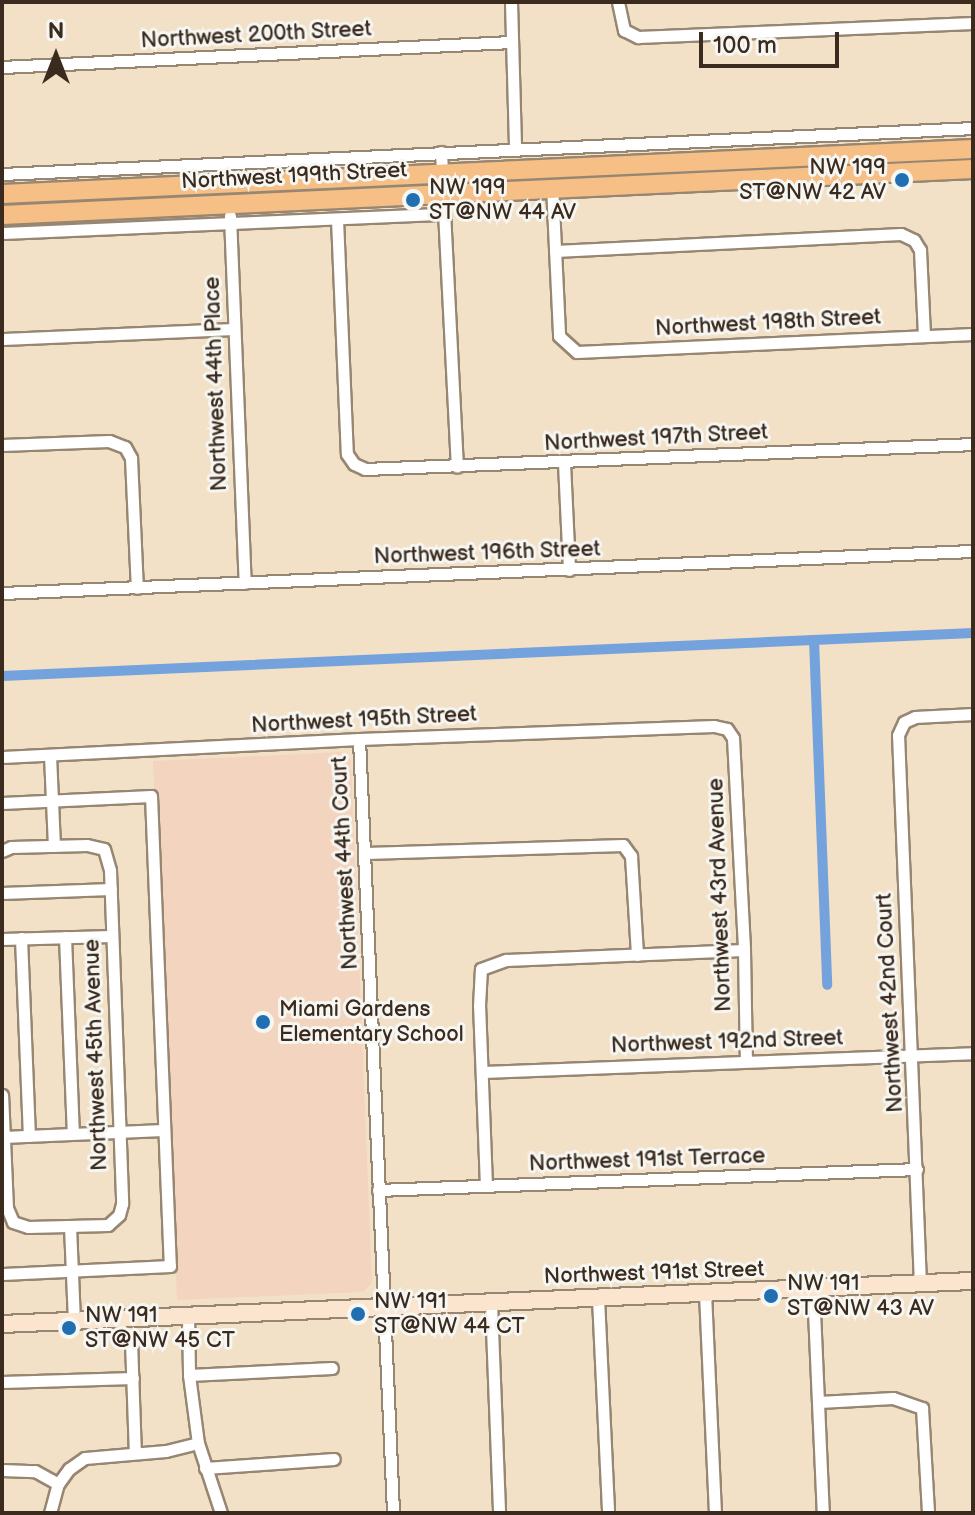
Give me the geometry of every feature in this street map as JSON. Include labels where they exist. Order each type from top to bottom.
[{"type":"main road","name":"Northwest 199th Street","points":[[2,215],[443,193],[552,178],[973,149]]},
{"type":"main road","name":"Northwest 199th Street","points":[[2,194],[442,173],[552,178],[973,169]]},
{"type":"street","points":[[511,2],[515,149]]},
{"type":"street","points":[[618,2],[624,30],[638,37],[973,23]]},
{"type":"street","name":"Northwest 200th Street","points":[[2,67],[512,42]]},
{"type":"street","points":[[2,174],[973,128]]},
{"type":"street","points":[[441,152],[457,467]]},
{"type":"street","points":[[552,178],[555,251],[901,234],[914,240],[920,250],[924,336]]},
{"type":"street","name":"Northwest 44th Place","points":[[228,183],[245,583]]},
{"type":"street","points":[[2,233],[444,214]]},
{"type":"street","name":"Northwest 197th Street","points":[[337,219],[347,454],[354,464],[365,469],[973,444]]},
{"type":"street","name":"Northwest 198th Street","points":[[555,251],[559,336],[566,346],[577,352],[973,334]]},
{"type":"street","points":[[2,339],[234,329]]},
{"type":"street","points":[[2,445],[109,441],[125,447],[131,458],[137,588]]},
{"type":"street","points":[[564,463],[569,570]]},
{"type":"street","name":"Northwest 196th Street","points":[[2,593],[973,551]]},
{"type":"street","name":"Northwest 42nd Court","points":[[920,1284],[898,735],[904,722],[915,717],[973,714]]},
{"type":"street","name":"Northwest 195th Street","points":[[2,757],[359,739],[714,726],[727,729]]},
{"type":"street","name":"Northwest 43rd Avenue","points":[[727,729],[733,738],[744,950],[746,1060]]},
{"type":"street","name":"Northwest 44th Court","points":[[359,739],[393,1513]]},
{"type":"street","points":[[2,851],[11,847],[54,846],[50,755]]},
{"type":"street","points":[[2,803],[151,796],[170,1266],[2,1274]]},
{"type":"street","name":"Northwest 45th Avenue","points":[[54,846],[87,845],[104,849],[110,870],[111,891],[122,1204],[119,1215],[108,1225],[70,1226]]},
{"type":"street","points":[[366,853],[623,845],[631,856],[637,955]]},
{"type":"street","points":[[2,893],[111,891]]},
{"type":"street","points":[[2,939],[111,936]]},
{"type":"street","points":[[65,937],[73,1134]]},
{"type":"street","points":[[21,938],[29,1136]]},
{"type":"street","points":[[486,1186],[479,1006],[481,969],[506,960],[744,950]]},
{"type":"street","name":"Northwest 192nd Street","points":[[482,1072],[973,1053]]},
{"type":"street","points":[[2,1095],[7,1208],[13,1222],[28,1227],[70,1226],[74,1321]]},
{"type":"street","points":[[3,1137],[163,1130]]},
{"type":"street","name":"Northwest 191st Terrace","points":[[378,1190],[917,1169]]},
{"type":"street","name":"Northwest 191st Street","points":[[2,1324],[973,1281]]},
{"type":"street","points":[[813,1288],[823,1513]]},
{"type":"street","points":[[705,1293],[715,1513]]},
{"type":"street","points":[[598,1298],[608,1513]]},
{"type":"street","points":[[491,1302],[499,1513]]},
{"type":"street","points":[[188,1315],[189,1375],[198,1443],[221,1513]]},
{"type":"street","points":[[131,1341],[135,1453]]},
{"type":"street","points":[[189,1375],[332,1368]]},
{"type":"street","points":[[2,1382],[133,1378]]},
{"type":"street","points":[[819,1402],[893,1398],[922,1408],[928,1513]]},
{"type":"street","points":[[50,1513],[58,1484],[69,1469],[85,1458],[198,1443]]},
{"type":"street","points":[[205,1468],[334,1459]]},
{"type":"street","points":[[2,1470],[35,1471],[58,1484]]},
{"type":"shaded area","name":"Miami Gardens Elementary School","points":[[340,752],[351,760],[372,1283],[363,1292],[177,1300],[153,761]]},
{"type":"waterway","points":[[2,676],[973,633]]},
{"type":"waterway","points":[[814,640],[827,985]]},
{"type":"place","name":"NW 199 ST@NW 42 AV","points":[[902,180]]},
{"type":"place","name":"NW 199 ST@NW 44 AV","points":[[413,200]]},
{"type":"place","name":"Miami Gardens Elementary School","points":[[263,1022]]},
{"type":"place","name":"NW 191 ST@NW 43 AV","points":[[771,1296]]},
{"type":"place","name":"NW 191 ST@NW 44 CT","points":[[358,1314]]},
{"type":"place","name":"NW 191 ST@NW 45 CT","points":[[69,1328]]}]
